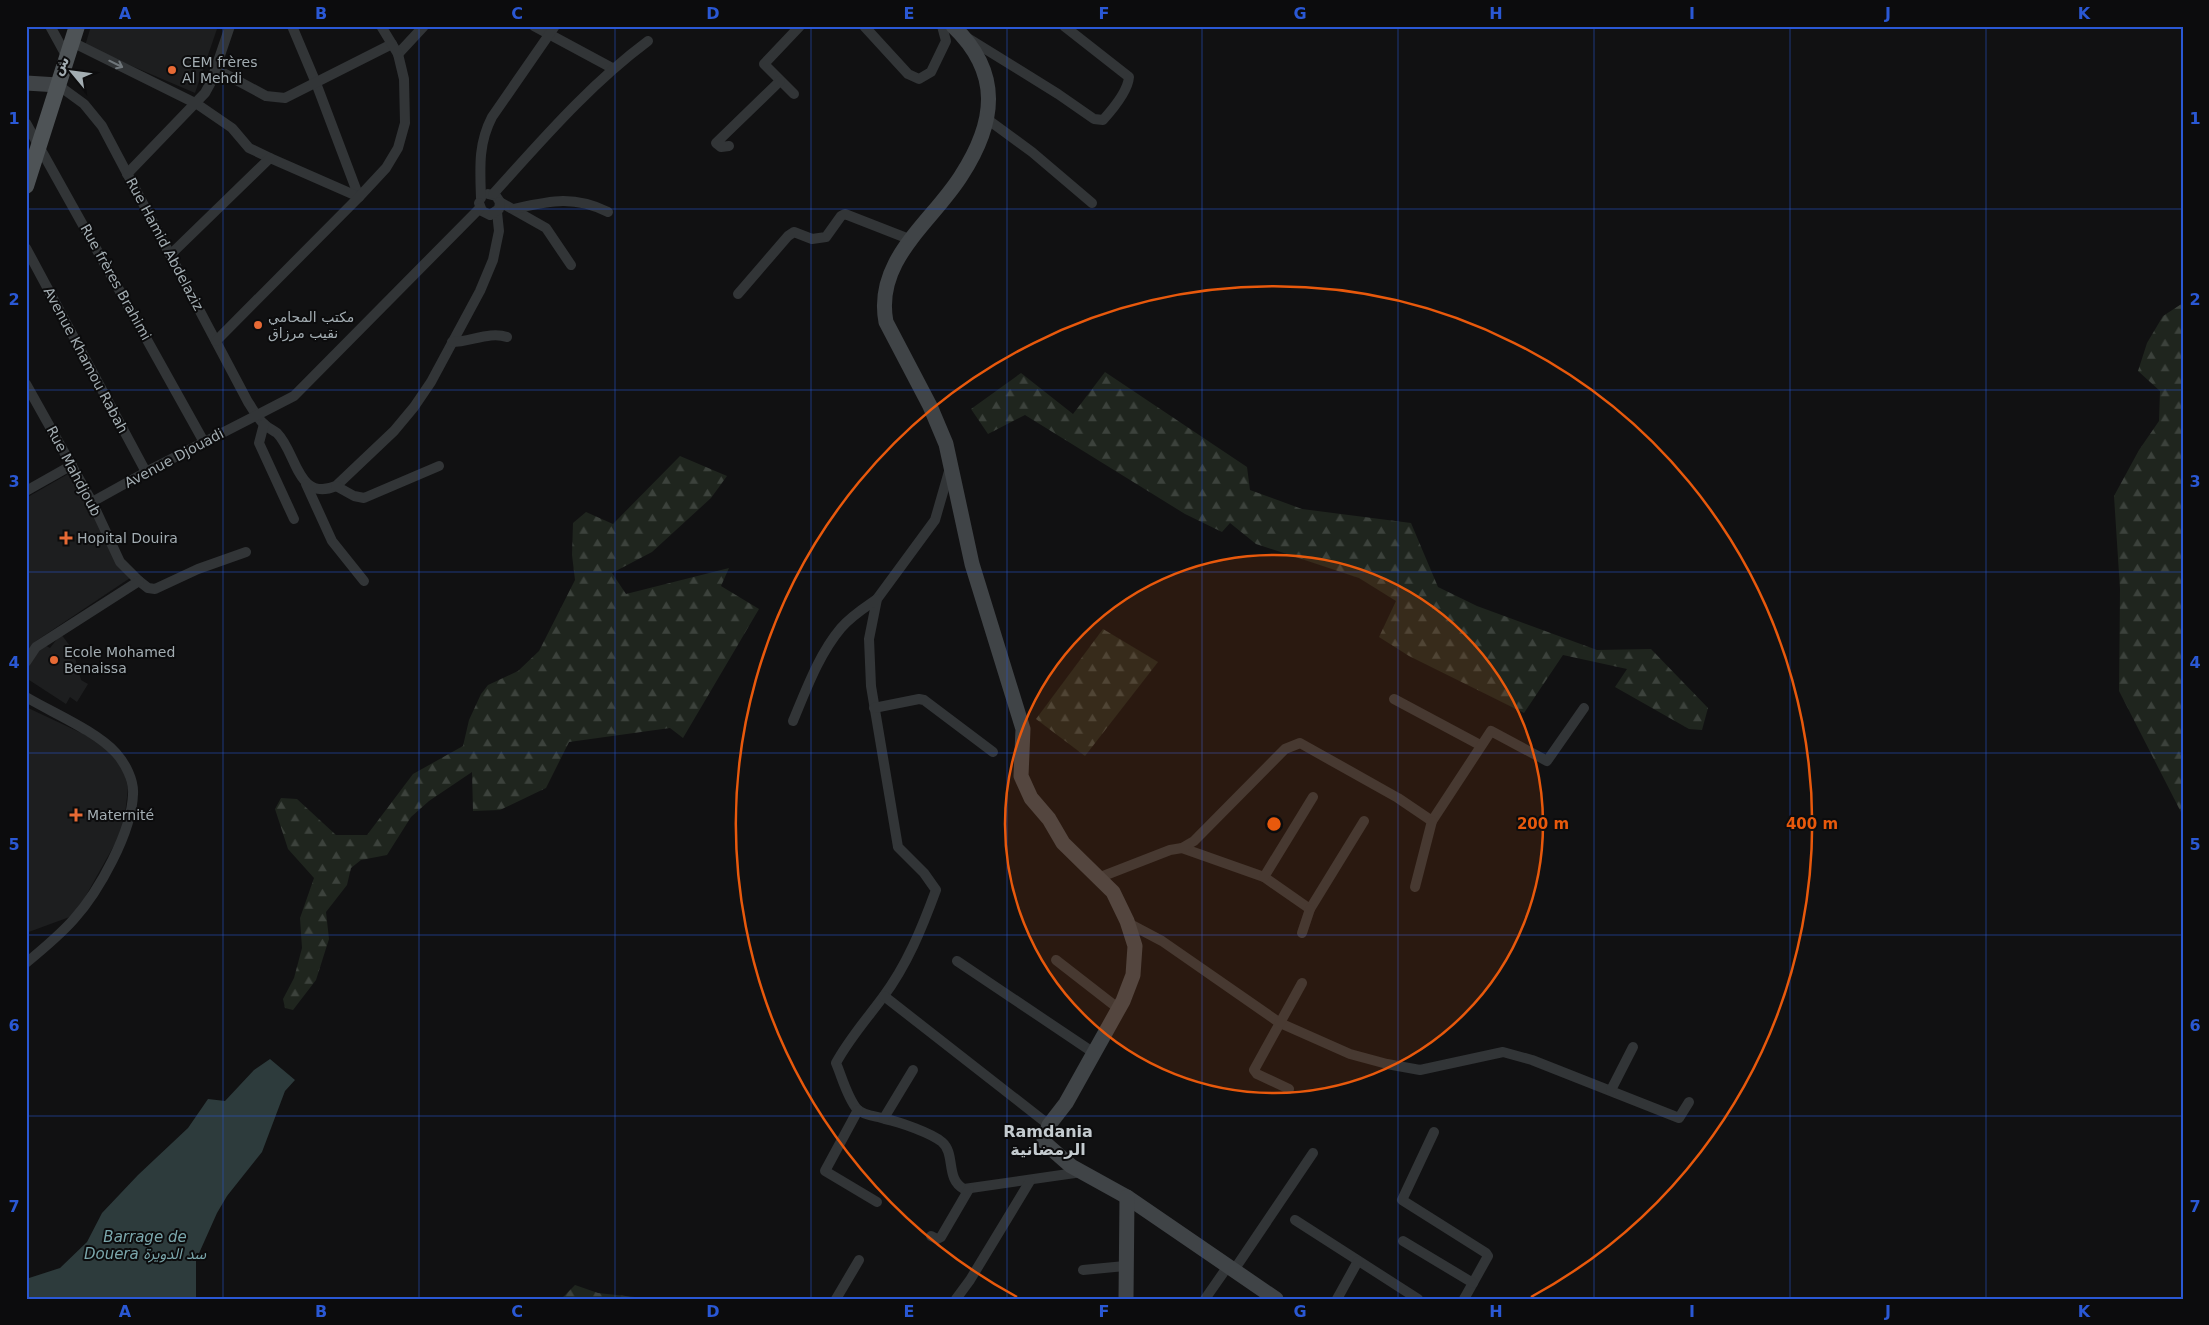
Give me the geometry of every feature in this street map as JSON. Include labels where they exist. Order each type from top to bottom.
[{"type":"main road","points":[[26,186],[77,26]]},
{"type":"street","points":[[50,26],[70,50],[197,104],[232,128],[250,148],[359,197]]},
{"type":"street","points":[[127,174],[197,104],[211,82],[230,26]]},
{"type":"street","points":[[292,26],[316,83],[359,197]]},
{"type":"street","points":[[216,341],[359,197],[386,168],[398,148],[405,123],[405,93],[398,54],[381,26]]},
{"type":"street","points":[[398,54],[424,26]]},
{"type":"street","points":[[534,26],[552,31],[612,68]]},
{"type":"street","points":[[794,94],[764,64],[800,26]]},
{"type":"street","points":[[864,26],[908,74],[919,79],[931,72],[946,41],[942,26]]},
{"type":"street","points":[[957,30],[1094,119],[1103,120],[1124,91],[1129,77],[1064,26]]},
{"type":"street","points":[[957,30],[983,67],[988,81],[990,94],[987,119],[978,143],[961,176],[909,239],[886,286],[884,310],[886,322],[930,406],[946,444],[972,564],[1023,728],[1021,776],[1032,798],[1049,819],[1063,843],[1112,892],[1128,923],[1135,946],[1133,975],[1119,1009],[1066,1103],[1049,1125],[1044,1139],[1046,1144],[1071,1166],[1127,1197],[1231,1268],[1268,1297]]},
{"type":"street","points":[[552,31],[485,130],[480,155],[480,203],[487,214],[612,68],[648,41]]},
{"type":"street","points":[[216,69],[254,90],[276,98],[285,98],[392,44]]},
{"type":"street","points":[[729,146],[721,147],[716,143],[780,81]]},
{"type":"street","points":[[26,83],[58,85]]},
{"type":"street","name":"Rue Hamid Abdelaziz","points":[[58,85],[94,113],[257,415],[264,424],[277,434],[306,484],[332,541],[364,581]]},
{"type":"street","points":[[987,119],[1032,152],[1092,203]]},
{"type":"street","name":"Rue frères Brahimi","points":[[26,124],[204,442]]},
{"type":"street","points":[[171,254],[270,158]]},
{"type":"street","points":[[480,203],[487,194],[496,203],[514,209],[546,228],[571,264]]},
{"type":"street","points":[[514,209],[555,202],[577,201],[590,203],[608,212]]},
{"type":"street","name":"Avenue Djouadi","points":[[92,502],[294,396],[480,203]]},
{"type":"street","points":[[306,484],[322,490],[336,486],[394,431],[431,382],[480,291],[493,260],[500,231],[496,203]]},
{"type":"street","points":[[738,294],[788,236],[794,232],[812,239],[826,238],[841,216],[845,214],[909,239]]},
{"type":"street","name":"Avenue Khamou Rabah","points":[[26,248],[146,472]]},
{"type":"street","points":[[452,342],[471,341],[494,334],[507,337]]},
{"type":"street","name":"Rue Mahdjoub","points":[[26,384],[92,502],[120,562],[140,581]]},
{"type":"street","points":[[264,424],[259,443],[294,519]]},
{"type":"street","points":[[27,489],[72,465]]},
{"type":"street","points":[[793,721],[812,676],[841,628],[857,613],[877,599],[935,520],[951,465]]},
{"type":"street","points":[[336,486],[354,496],[364,498],[439,466]]},
{"type":"street","points":[[26,662],[36,647],[140,581],[148,588],[155,589],[198,569],[246,552]]},
{"type":"street","points":[[877,599],[869,639],[874,708],[898,847],[924,872],[936,890],[918,937],[884,996],[850,1038],[836,1064],[858,1110],[876,1118],[884,1118],[943,1143],[947,1148],[956,1184],[969,1190],[1082,1172]]},
{"type":"street","points":[[26,697],[106,743],[118,754],[128,771],[133,792],[131,815],[120,842],[88,901],[74,920],[26,963]]},
{"type":"street","points":[[1394,698],[1480,745]]},
{"type":"street","points":[[874,708],[919,699],[924,700],[993,752]]},
{"type":"street","points":[[1415,887],[1432,821],[1480,745],[1491,731],[1547,761],[1584,708]]},
{"type":"street","points":[[1098,878],[1170,850],[1182,848],[1194,841],[1285,750],[1300,743],[1398,798],[1432,821]]},
{"type":"street","points":[[1264,877],[1313,797]]},
{"type":"street","points":[[1302,932],[1310,909],[1364,821]]},
{"type":"street","points":[[1182,848],[1264,877],[1310,909]]},
{"type":"street","points":[[1128,923],[1162,941],[1280,1023],[1350,1054],[1387,1064],[1420,1070],[1503,1052],[1532,1060],[1680,1118],[1688,1102]]},
{"type":"street","points":[[1056,960],[1119,1009]]},
{"type":"street","points":[[957,961],[1094,1054]]},
{"type":"street","points":[[1289,1089],[1255,1072],[1302,983]]},
{"type":"street","points":[[884,996],[1049,1125]]},
{"type":"street","points":[[1611,1090],[1633,1047]]},
{"type":"street","points":[[884,1118],[913,1070]]},
{"type":"street","points":[[858,1110],[825,1171],[877,1202]]},
{"type":"street","points":[[1434,1132],[1402,1200],[1488,1256],[1464,1299]]},
{"type":"street","points":[[1206,1299],[1231,1268],[1312,1153]]},
{"type":"street","points":[[956,1299],[970,1280],[1030,1181]]},
{"type":"street","points":[[931,1236],[937,1239],[941,1237],[969,1190]]},
{"type":"street","points":[[1126,1299],[1124,1266],[1127,1197]]},
{"type":"street","points":[[1295,1220],[1418,1299]]},
{"type":"street","points":[[1403,1241],[1473,1282]]},
{"type":"street","points":[[836,1299],[859,1260]]},
{"type":"street","points":[[1337,1299],[1358,1261]]},
{"type":"street","points":[[1083,1270],[1124,1266]]},
{"type":"shaded area","name":"CEM frères Al Mehdi","points":[[91,26],[218,26],[195,93],[85,46]]},
{"type":"shaded area","name":"Hopital Douira","points":[[68,474],[130,578],[36,641],[26,653],[26,498]]},
{"type":"shaded area","name":"Ecole Mohamed Benaissa","points":[[61,634],[73,650],[81,680],[88,684],[77,702],[70,697],[66,704],[26,678],[26,670],[43,644],[50,648]]},
{"type":"shaded area","name":"Maternité","points":[[26,707],[94,739],[108,748],[124,771],[128,788],[124,823],[116,842],[75,915],[26,933]]},
{"type":"green space","points":[[2183,303],[2183,816],[2119,691],[2120,589],[2114,496],[2139,450],[2159,421],[2160,391],[2138,371],[2147,343],[2163,316]]},
{"type":"green space","points":[[1105,372],[1247,467],[1250,490],[1302,509],[1411,523],[1438,587],[1477,606],[1597,650],[1651,649],[1708,708],[1702,730],[1689,729],[1615,687],[1627,669],[1563,655],[1524,713],[1409,656],[1379,637],[1396,601],[1359,578],[1256,544],[1230,523],[1222,532],[1185,514],[1025,415],[988,434],[971,409],[1021,373],[1073,414]]},
{"type":"green space","points":[[680,456],[727,476],[711,498],[652,552],[612,573],[626,594],[729,568],[721,586],[759,609],[683,738],[670,728],[569,742],[546,788],[500,810],[473,811],[472,772],[429,801],[411,817],[387,855],[361,860],[351,868],[347,885],[326,912],[329,939],[316,980],[293,1010],[285,1008],[283,999],[294,978],[302,948],[300,918],[314,878],[288,849],[275,809],[281,798],[297,799],[336,835],[367,835],[413,774],[463,746],[469,720],[481,694],[488,685],[518,671],[539,651],[575,580],[572,555],[573,523],[586,512],[613,524]]},
{"type":"green space","points":[[1103,629],[1158,662],[1085,756],[1036,719]]},
{"type":"green space","points":[[575,1285],[598,1293],[653,1299],[561,1299]]},
{"type":"water","name":"Barrage de Douera سد الدويرة","points":[[270,1059],[295,1080],[285,1091],[262,1152],[227,1196],[217,1213],[196,1260],[196,1299],[26,1299],[26,1279],[60,1268],[87,1242],[102,1213],[138,1175],[188,1128],[208,1099],[225,1101],[254,1070]]},
{"type":"place","name":"CEM frères Al Mehdi","points":[[172,70]]},
{"type":"place","name":"مكتب المحامي نقيب مرزاق","points":[[258,325]]},
{"type":"place","name":"Hopital Douira","points":[[66,538]]},
{"type":"place","name":"Ecole Mohamed Benaissa","points":[[54,660]]},
{"type":"place","name":"Maternité","points":[[76,815]]},
{"type":"district","name":"Ramdania الرمضانية","points":[[1048,1140]]}]
